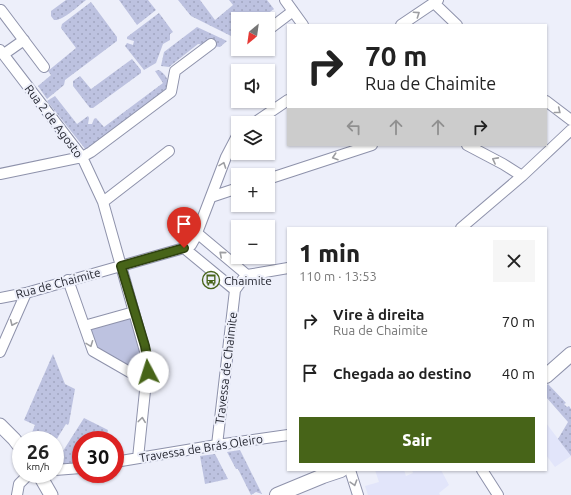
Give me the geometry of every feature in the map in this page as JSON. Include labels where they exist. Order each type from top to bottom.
[{"type":"main road","points":[[547,375],[571,354]]},
{"type":"main road","points":[[276,495],[338,471]]},
{"type":"street","points":[[285,0],[302,24]]},
{"type":"street","points":[[403,24],[436,2],[456,24]]},
{"type":"street","points":[[1,10],[44,67]]},
{"type":"street","points":[[275,25],[293,11]]},
{"type":"street","points":[[2,52],[24,40]]},
{"type":"street","points":[[0,174],[82,157],[92,152],[171,92],[175,71],[211,44]]},
{"type":"street","name":"Rua 2 de Agosto","points":[[2,52],[82,157],[103,202],[148,362],[138,458]]},
{"type":"street","points":[[264,116],[287,101]]},
{"type":"street","points":[[547,102],[571,120]]},
{"type":"street","points":[[462,227],[522,176],[571,130]]},
{"type":"street","points":[[275,177],[369,146]]},
{"type":"street","points":[[469,146],[522,176]]},
{"type":"street","points":[[231,147],[197,233],[190,245],[184,248],[235,290],[242,278],[247,275],[287,268]]},
{"type":"street","points":[[103,202],[169,151]]},
{"type":"street","points":[[211,197],[231,190]]},
{"type":"street","points":[[197,233],[247,275]]},
{"type":"street","name":"Rua de Chaimite","points":[[0,298],[26,293],[184,248]]},
{"type":"street","points":[[68,280],[93,351],[132,374],[148,372]]},
{"type":"street","name":"Travessa de Chaimite","points":[[217,445],[235,290]]},
{"type":"street","points":[[0,352],[26,293]]},
{"type":"street","points":[[84,326],[134,312]]},
{"type":"street","points":[[0,425],[12,437]]},
{"type":"street","name":"Travessa de Brás Oleiro","points":[[124,460],[287,435]]},
{"type":"street","points":[[350,471],[358,495]]},
{"type":"street","points":[[483,471],[498,495]]},
{"type":"street","points":[[17,495],[20,483]]},
{"type":"street","points":[[44,483],[51,495]]},
{"type":"shaded area","points":[[66,0],[86,0],[66,16],[58,20],[54,20],[51,16],[51,11]]},
{"type":"shaded area","points":[[119,0],[148,0],[156,10],[137,25]]},
{"type":"shaded area","points":[[178,0],[200,0],[215,20],[233,5],[229,0],[267,0],[274,9],[270,12],[231,12],[231,36],[191,16]]},
{"type":"shaded area","points":[[91,2],[117,37],[117,41],[65,80],[64,85],[47,99],[38,86],[51,75],[48,71],[76,48],[61,28],[62,24]]},
{"type":"shaded area","points":[[159,13],[173,32],[170,34],[170,40],[163,44],[156,63],[144,70],[125,46],[127,43],[133,45],[134,41],[127,39],[127,37]]},
{"type":"shaded area","points":[[197,27],[227,41],[220,47],[198,44],[169,67],[161,66],[164,52]]},
{"type":"shaded area","points":[[132,59],[141,70],[141,73],[93,108],[90,108],[73,86],[73,81],[80,76],[91,89]]},
{"type":"shaded area","points":[[159,70],[167,78],[168,83],[166,89],[86,150],[47,101],[55,96],[77,124],[88,116],[88,124],[92,124],[96,118],[104,127],[163,83],[155,71]]},
{"type":"shaded area","points":[[131,318],[142,356],[141,360],[130,368],[98,349],[91,330],[95,327]]},
{"type":"shaded area","points":[[53,354],[65,384],[75,389],[69,423],[68,425],[66,424],[62,431],[33,431],[35,425],[24,420]]},
{"type":"shaded area","points":[[548,384],[566,403],[564,404],[567,407],[569,406],[571,409],[571,456],[558,439],[568,422],[547,398]]},
{"type":"shaded area","points":[[84,418],[108,430],[108,431],[76,431]]},
{"type":"shaded area","points":[[547,424],[571,456],[555,467],[547,456]]},
{"type":"shaded area","points":[[72,437],[72,464],[64,464],[64,449]]},
{"type":"shaded area","points":[[240,450],[262,494],[256,492],[251,495],[238,469],[236,469],[227,452]]},
{"type":"shaded area","points":[[215,454],[228,479],[205,484],[200,456]]},
{"type":"shaded area","points":[[375,471],[404,471],[406,476],[413,473],[412,471],[442,471],[449,485],[439,493],[440,495],[368,495],[365,486],[379,482]]},
{"type":"place","name":"Chaimite","points":[[211,280]]},
{"type":"route","points":[[148,372],[145,346],[121,266],[184,248]]}]
